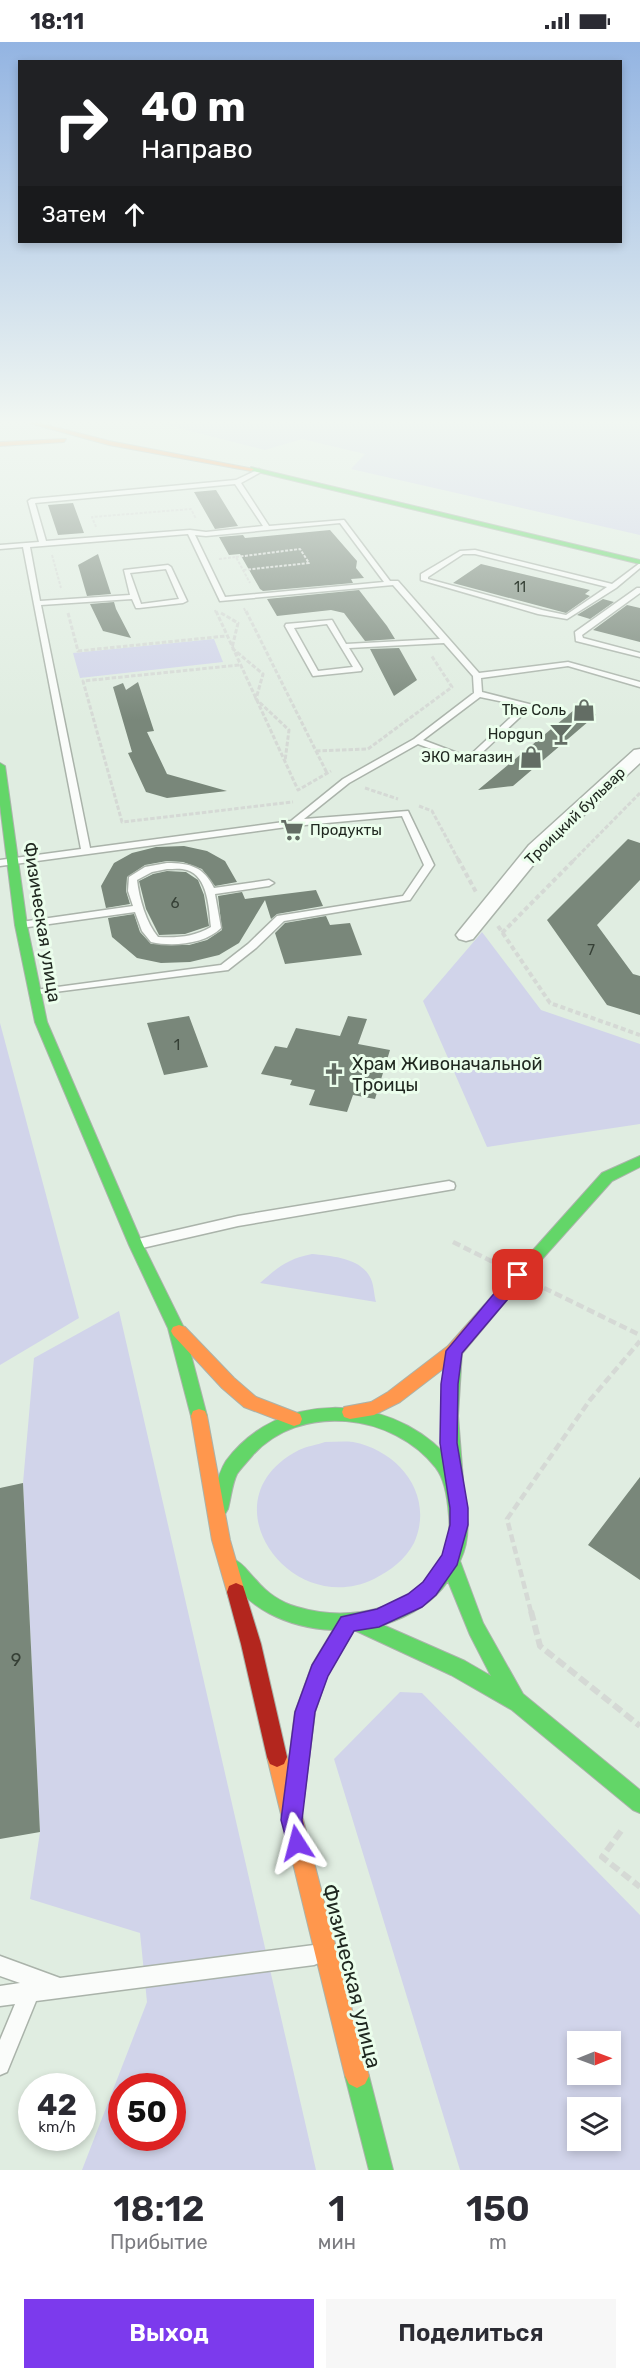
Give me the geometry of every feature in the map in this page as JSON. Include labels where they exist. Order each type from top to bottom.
[{"type":"street","points":[[469,522],[640,564]]},
{"type":"street","name":"Троицкий бульвар","points":[[466,935],[536,849],[640,754]]},
{"type":"street","name":"Физическая улица","points":[[0,766],[7,862],[41,1022],[135,1245],[176,1328]]},
{"type":"street","points":[[219,1523],[223,1489],[238,1459],[263,1435],[294,1419],[321,1413],[374,1408],[425,1375],[454,1351],[518,1275],[608,1177],[640,1161]]},
{"type":"street","points":[[176,1328],[228,1383],[250,1402],[294,1419]]},
{"type":"street","points":[[176,1328],[197,1406],[219,1523],[251,1644],[291,1820]]},
{"type":"street","points":[[227,1557],[248,1587],[280,1610],[318,1622],[353,1623],[379,1618],[415,1601],[435,1581],[450,1559],[459,1525],[459,1508],[449,1443],[448,1411],[454,1351]]},
{"type":"street","points":[[348,1412],[383,1420],[415,1436],[440,1461],[455,1491]]},
{"type":"street","points":[[450,1559],[470,1622],[489,1662],[519,1703]]},
{"type":"street","points":[[353,1623],[458,1668],[519,1703],[640,1803]]},
{"type":"street","name":"Физическая улица","points":[[353,1623],[319,1672],[305,1712],[291,1820],[381,2170]]},
{"type":"lane","points":[[37,522],[43,544]]},
{"type":"lane","points":[[263,522],[267,528]]},
{"type":"lane","points":[[0,547],[190,531],[210,534],[328,522]]},
{"type":"lane","points":[[343,522],[388,584]]},
{"type":"lane","points":[[190,531],[223,599],[395,583],[477,676],[478,694]]},
{"type":"lane","points":[[27,546],[64,750],[86,851]]},
{"type":"lane","points":[[613,586],[468,552],[462,552],[424,576],[428,582],[567,616],[613,586],[640,564]]},
{"type":"lane","points":[[168,567],[183,601],[139,606],[134,597],[126,571],[168,567]]},
{"type":"lane","points":[[640,590],[578,634],[579,639],[640,655]]},
{"type":"lane","points":[[39,603],[134,597]]},
{"type":"lane","points":[[329,622],[344,646],[358,669],[316,674],[289,626],[329,622]]},
{"type":"lane","points":[[344,646],[445,641]]},
{"type":"lane","points":[[477,676],[568,664],[640,685]]},
{"type":"lane","points":[[294,823],[346,781],[417,741],[478,694],[529,705],[469,760],[417,741]]},
{"type":"lane","points":[[7,862],[294,823],[405,813],[429,865],[406,898],[281,918],[252,946],[224,968],[35,993]]},
{"type":"lane","points":[[157,866],[195,869],[209,892],[216,928],[202,937],[184,942],[155,940],[147,931],[139,908],[133,891],[132,879],[142,872],[157,866]]},
{"type":"lane","points":[[209,892],[269,883]]},
{"type":"lane","points":[[21,925],[139,908]]},
{"type":"lane","points":[[135,1245],[238,1221],[449,1186]]},
{"type":"lane","points":[[0,1996],[324,1954]]},
{"type":"lane","points":[[0,1966],[61,1988]]},
{"type":"lane","points":[[0,2065],[30,1992]]},
{"type":"path","points":[[94,522],[99,536]]},
{"type":"path","points":[[198,522],[200,527],[210,534]]},
{"type":"path","points":[[211,559],[300,549],[309,563],[243,570]]},
{"type":"path","points":[[236,557],[254,591]]},
{"type":"path","points":[[242,606],[328,773],[346,781]]},
{"type":"path","points":[[232,648],[237,623],[213,607],[299,796]]},
{"type":"path","points":[[358,755],[452,687],[422,642]]},
{"type":"path","points":[[232,648],[263,674],[256,699]]},
{"type":"path","points":[[240,664],[83,681],[122,822],[300,802]]},
{"type":"path","points":[[256,699],[289,730],[285,763]]},
{"type":"path","points":[[316,751],[368,748]]},
{"type":"path","points":[[298,790],[338,767]]},
{"type":"path","points":[[502,933],[640,793]]},
{"type":"path","points":[[640,1341],[590,1400],[507,1519],[540,1646],[640,1726]]},
{"type":"path","points":[[640,1803],[602,1857],[640,1887]]},
{"type":"shaded area","points":[[584,522],[640,522],[640,535]]},
{"type":"shaded area","points":[[214,639],[223,662],[80,678],[73,653]]},
{"type":"shaded area","points":[[482,932],[541,1010],[640,1044],[640,1124],[487,1147],[423,1001]]},
{"type":"shaded area","points":[[0,1023],[79,1318],[0,1365]]},
{"type":"shaded area","points":[[312,1254],[346,1259],[361,1267],[371,1279],[376,1302],[260,1283],[284,1264]]},
{"type":"shaded area","points":[[119,1311],[316,2170],[82,2170],[89,2151],[96,2151],[96,2134],[108,2103],[108,2151],[186,2151],[186,2073],[120,2073],[147,2002],[140,1933],[30,1899],[40,1832],[23,1483],[34,1358]]},
{"type":"shaded area","points":[[325,1442],[353,1442],[385,1455],[409,1478],[420,1509],[419,1526],[414,1543],[402,1559],[374,1579],[343,1587],[313,1583],[288,1569],[269,1548],[258,1523],[258,1497],[271,1471],[299,1450]]},
{"type":"shaded area","points":[[400,1692],[422,1693],[640,1915],[640,2170],[460,2170],[334,1759]]},
{"type":"building","points":[[54,522],[80,522],[84,533],[58,535]]},
{"type":"building","points":[[211,522],[236,522],[238,526],[215,529]]},
{"type":"building","points":[[330,530],[357,561],[356,568],[364,578],[351,579],[353,583],[263,591],[240,554],[229,555],[219,537],[243,535],[245,538]]},
{"type":"building","points":[[98,554],[111,594],[87,596],[78,565]]},
{"type":"building","points":[[481,564],[590,590],[585,594],[590,596],[566,613],[453,583]]},
{"type":"building","points":[[359,590],[395,639],[365,641],[344,613],[331,610],[277,616],[267,599]]},
{"type":"building","points":[[603,599],[614,602],[590,619],[577,615]]},
{"type":"building","points":[[114,602],[131,638],[103,631],[90,604]]},
{"type":"building","points":[[627,605],[640,608],[640,642],[593,630]]},
{"type":"building","points":[[399,648],[417,680],[394,696],[370,649]]},
{"type":"building","points":[[138,682],[154,731],[147,732],[167,774],[227,791],[167,798],[146,792],[128,753],[132,752],[113,687],[123,683],[126,690]]},
{"type":"building","points":[[586,700],[596,715],[513,786],[478,790]]},
{"type":"building","points":[[628,839],[640,843],[640,880],[597,925],[633,974],[640,976],[640,1015],[607,1005],[547,920]]},
{"type":"building","points":[[184,846],[207,851],[225,861],[237,882],[215,886],[202,869],[183,862],[167,861],[145,865],[127,877],[126,891],[130,904],[106,908],[101,886],[114,863],[132,853],[156,847]]},
{"type":"building","points":[[167,871],[186,872],[198,880],[204,895],[209,926],[185,934],[159,935],[146,909],[139,881],[153,874]]},
{"type":"building","points":[[316,890],[323,906],[277,914],[271,919],[265,900],[239,943],[219,955],[190,962],[161,963],[137,958],[112,937],[108,918],[134,914],[140,932],[151,944],[189,945],[207,940],[222,930],[218,896],[242,892],[245,899]]},
{"type":"building","points":[[326,916],[330,925],[350,923],[362,955],[285,964],[275,933],[285,923]]},
{"type":"building","points":[[189,1016],[208,1067],[164,1075],[147,1023]]},
{"type":"building","points":[[348,1016],[367,1019],[358,1044],[390,1050],[375,1099],[353,1095],[347,1112],[309,1105],[315,1090],[290,1085],[292,1080],[261,1074],[275,1046],[287,1048],[296,1028],[340,1036]]},
{"type":"building","points":[[640,1477],[640,1580],[588,1545]]},
{"type":"building","points":[[23,1483],[40,1832],[0,1839],[0,1488]]},
{"type":"traffic: fast","points":[[474,522],[640,562]]},
{"type":"traffic: fast","points":[[0,766],[21,925],[41,1022],[136,1245],[176,1328],[199,1416]]},
{"type":"traffic: fast","points":[[522,1272],[607,1177],[640,1161]]},
{"type":"traffic: fast","points":[[454,1351],[450,1416],[454,1480]]},
{"type":"traffic: fast","points":[[219,1509],[230,1470],[253,1443],[279,1426],[307,1417],[338,1414],[368,1417],[397,1427],[423,1443],[444,1465],[455,1498],[459,1527],[458,1542],[453,1556],[430,1588],[410,1604],[388,1615],[364,1620],[337,1621],[296,1616],[271,1605],[260,1597],[233,1567]]},
{"type":"traffic: fast","points":[[450,1559],[476,1629],[513,1694]]},
{"type":"traffic: fast","points":[[294,1798],[305,1712],[319,1672],[348,1623]]},
{"type":"traffic: fast","points":[[359,1623],[458,1668],[519,1703],[640,1803]]},
{"type":"traffic: fast","points":[[357,2076],[381,2170]]},
{"type":"traffic: slow","points":[[350,1412],[374,1408],[394,1397],[454,1351],[522,1272]]},
{"type":"traffic: slow","points":[[179,1331],[228,1383],[250,1402],[294,1419]]},
{"type":"traffic: slow","points":[[199,1416],[221,1540],[236,1592]]},
{"type":"traffic: slow","points":[[277,1757],[357,2076]]},
{"type":"traffic: jam","points":[[236,1592],[251,1644],[277,1757]]},
{"type":"place","name":"The Соль","points":[[584,710]]},
{"type":"place","name":"Hopgun","points":[[561,734]]},
{"type":"place","name":"ЭКО магазин","points":[[531,757]]},
{"type":"place","name":"Продукты","points":[[292,830]]},
{"type":"place","name":"Храм Живоначальной Троицы","points":[[334,1074]]},
{"type":"route","points":[[297,1843],[291,1820],[305,1712],[319,1672],[348,1623],[379,1618],[415,1601],[441,1574],[450,1559],[459,1525],[459,1508],[449,1443],[448,1411],[454,1351],[518,1275]]}]
